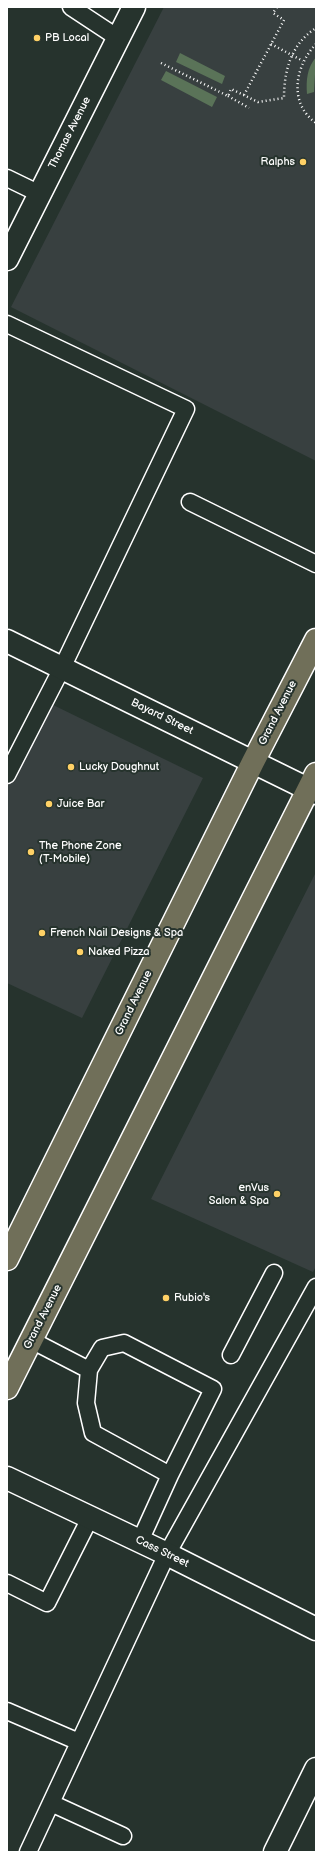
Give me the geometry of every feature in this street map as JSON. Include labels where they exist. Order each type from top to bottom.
[{"type":"main road","name":"Grand Avenue","points":[[7,1259],[253,762],[316,640]]},
{"type":"main road","name":"Grand Avenue","points":[[7,1388],[313,786]]},
{"type":"street","name":"Thomas Avenue","points":[[7,260],[134,7]]},
{"type":"street","name":"Bayard Street","points":[[7,641],[253,762],[313,786]]},
{"type":"street","name":"Cass Street","points":[[7,1478],[140,1541],[316,1629]]},
{"type":"street","points":[[275,1852],[316,1769]]},
{"type":"lane","points":[[71,7],[118,38]]},
{"type":"lane","points":[[7,178],[40,194]]},
{"type":"lane","points":[[7,324],[186,409],[62,668],[7,775]]},
{"type":"lane","points":[[190,502],[316,564]]},
{"type":"lane","points":[[232,1355],[274,1273]]},
{"type":"lane","points":[[28,1852],[166,1554],[316,1287]]},
{"type":"lane","points":[[31,1340],[89,1370]]},
{"type":"lane","points":[[140,1541],[170,1475],[213,1389],[124,1343],[102,1348],[89,1370],[86,1403],[93,1433],[170,1475]]},
{"type":"lane","points":[[7,1583],[47,1603],[90,1518]]},
{"type":"lane","points":[[7,1711],[79,1742]]},
{"type":"lane","points":[[51,1803],[123,1836]]},
{"type":"path","points":[[244,96],[284,20],[273,13],[277,7]]},
{"type":"path","points":[[228,96],[231,89],[258,102],[284,98],[285,74],[292,54],[308,34],[316,28]]},
{"type":"path","points":[[271,44],[303,61]]},
{"type":"path","points":[[316,44],[303,61],[300,69],[297,90],[303,108],[310,118],[316,122]]},
{"type":"path","points":[[161,62],[249,108]]},
{"type":"shaded area","points":[[164,7],[316,7],[316,461],[11,307]]},
{"type":"shaded area","points":[[49,703],[203,778],[82,1018],[7,983],[7,787]]},
{"type":"shaded area","points":[[316,872],[316,1266],[313,1272],[151,1199]]},
{"type":"green space","points":[[180,53],[225,76],[222,84],[176,62]]},
{"type":"green space","points":[[316,57],[314,92],[307,94],[308,74]]},
{"type":"green space","points":[[166,71],[217,97],[212,107],[161,80]]},
{"type":"place","name":"PB Local","points":[[37,38]]},
{"type":"place","name":"Ralphs","points":[[303,162]]},
{"type":"place","name":"Lucky Doughnut","points":[[71,767]]},
{"type":"place","name":"Juice Bar","points":[[49,804]]},
{"type":"place","name":"The Phone Zone (T-Mobile)","points":[[31,852]]},
{"type":"place","name":"French Nail Designs & Spa","points":[[42,933]]},
{"type":"place","name":"Naked Pizza","points":[[80,952]]},
{"type":"place","name":"enVus Salon & Spa","points":[[277,1194]]},
{"type":"place","name":"Rubio's","points":[[166,1298]]}]
